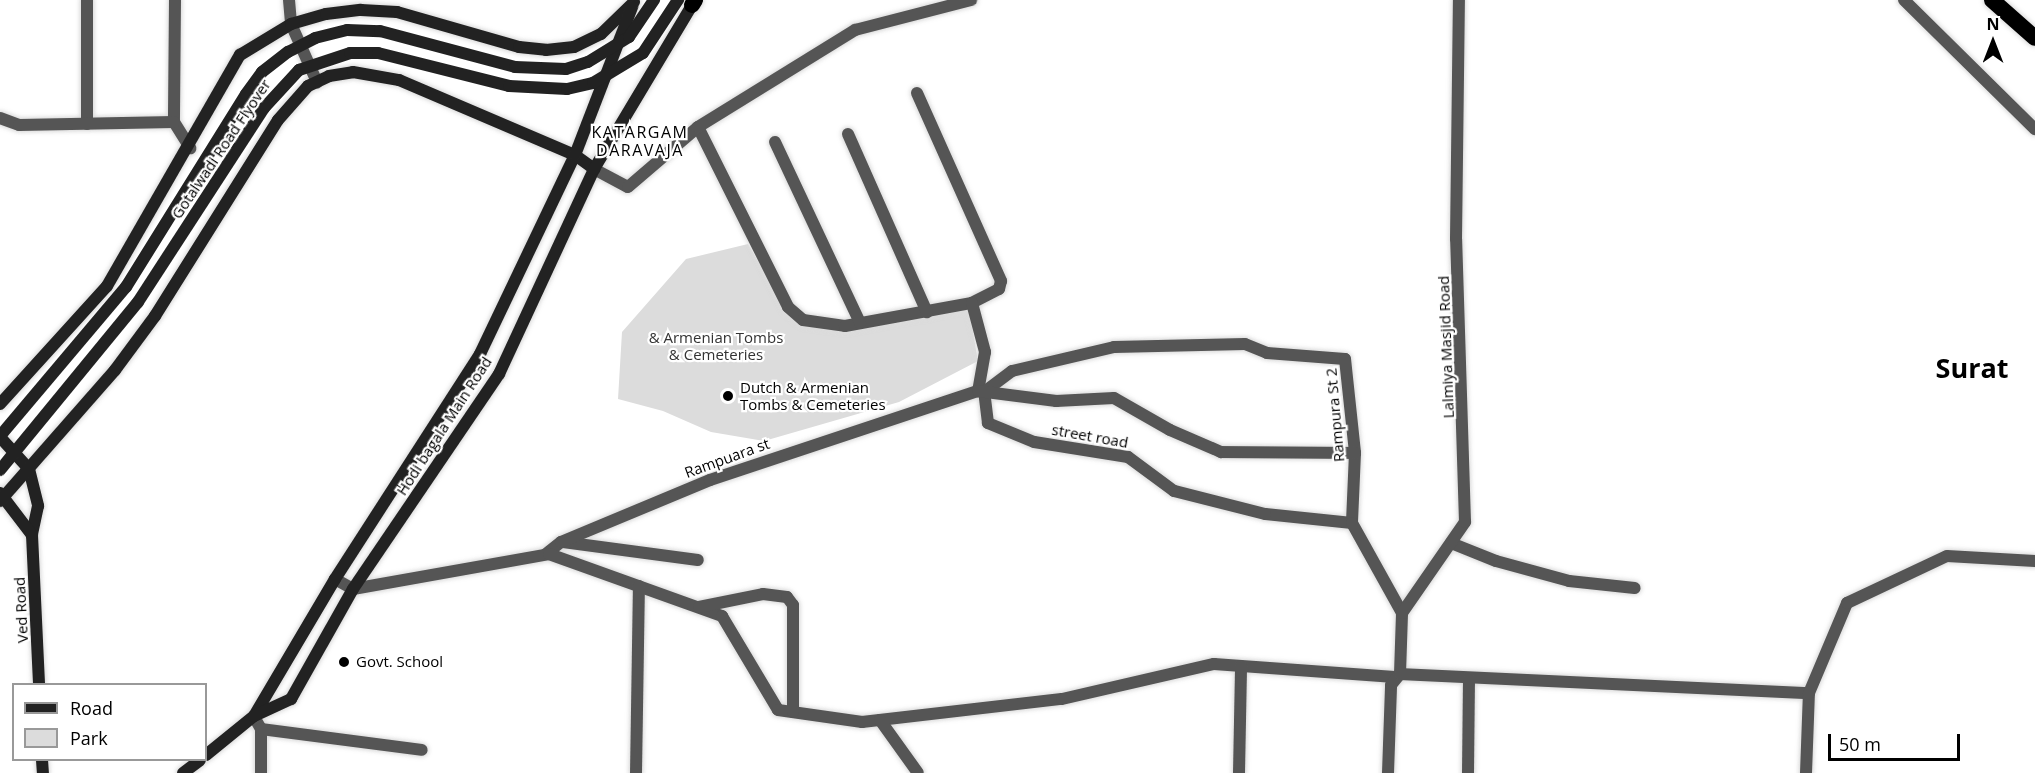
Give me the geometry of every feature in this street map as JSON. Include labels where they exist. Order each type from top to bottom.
[{"type":"highway","points":[[1992,0],[2035,38]]},
{"type":"main road","name":"Gotalwadi Road Flyover","points":[[0,436],[126,287],[246,94],[262,72],[288,52],[315,38],[347,30],[380,31],[515,67],[566,69],[588,62],[629,37],[654,0]]},
{"type":"main road","points":[[0,404],[107,286],[190,148],[240,56],[291,24],[326,14],[397,12],[519,47],[546,50],[574,47],[601,34],[633,1]]},
{"type":"main road","name":"Hodi bagala Main Road","points":[[254,716],[334,579],[480,354],[575,155],[633,1]]},
{"type":"main road","name":"Gotalwadi Road Flyover","points":[[0,470],[138,302],[264,108],[299,70],[350,53],[378,53],[509,86],[567,89],[593,83],[644,53],[690,1]]},
{"type":"main road","name":"Hodi bagala Main Road","points":[[207,754],[254,716],[291,699],[353,589],[499,374],[594,169],[690,1]]},
{"type":"main road","points":[[33,535],[1,497],[115,370],[155,316],[292,100],[317,82],[353,72],[399,80],[575,155],[594,169]]},
{"type":"main road","name":"Ved Road","points":[[0,436],[29,468],[39,506],[33,535],[39,683]]},
{"type":"main road","points":[[183,773],[198,761]]},
{"type":"street","points":[[87,0],[87,124]]},
{"type":"street","points":[[175,0],[174,122],[190,148]]},
{"type":"street","points":[[289,0],[291,24],[317,82]]},
{"type":"street","points":[[594,169],[628,187],[698,128],[855,30],[971,0]]},
{"type":"street","name":"Lalmiya Masjid Road","points":[[1402,613],[1465,522],[1456,193],[1459,0]]},
{"type":"street","points":[[1904,0],[2035,129]]},
{"type":"street","points":[[698,128],[788,307],[803,320],[845,326],[972,303],[999,289],[1001,281],[917,93]]},
{"type":"street","points":[[0,118],[19,125],[174,122]]},
{"type":"street","points":[[848,134],[927,312]]},
{"type":"street","points":[[775,142],[860,323]]},
{"type":"street","points":[[972,303],[985,352],[981,392]]},
{"type":"street","name":"Rampura St 2","points":[[981,392],[1012,371],[1114,347],[1245,344],[1267,353],[1345,359],[1355,453],[1352,523]]},
{"type":"street","name":"Rampuara st","points":[[546,554],[561,542],[764,459],[981,392]]},
{"type":"street","name":"street road","points":[[1352,523],[1264,514],[1174,491],[1128,457],[1034,442],[988,423],[981,392],[1056,401],[1114,398],[1170,430],[1221,452],[1355,453]]},
{"type":"street","points":[[1352,523],[1402,613],[1398,676],[1391,685],[1388,773]]},
{"type":"street","points":[[561,542],[698,560]]},
{"type":"street","points":[[1450,543],[1496,561],[1569,581],[1635,588]]},
{"type":"street","points":[[334,579],[353,589],[546,554],[722,616],[778,710],[862,722],[1062,699],[1214,664],[1398,676],[1809,693]]},
{"type":"street","points":[[1806,773],[1809,693],[1847,603],[1947,556],[2035,561]]},
{"type":"street","points":[[636,773],[639,586]]},
{"type":"street","points":[[698,608],[763,594],[787,597],[793,605],[793,712]]},
{"type":"street","points":[[1239,773],[1241,666]]},
{"type":"street","points":[[1468,773],[1469,678]]},
{"type":"street","points":[[254,716],[261,729],[261,773]]},
{"type":"street","points":[[880,720],[918,773]]},
{"type":"street","points":[[261,729],[422,750]]},
{"type":"green space","name":"& Armenian Tombs & Cemeteries","points":[[748,244],[786,309],[843,329],[969,309],[978,361],[899,402],[764,441],[711,432],[663,411],[618,399],[622,332],[686,259]]},
{"type":"place","name":"Dutch & Armenian Tombs & Cemeteries","points":[[728,396]]},
{"type":"place","name":"Govt. School","points":[[344,662]]},
{"type":"district","name":"KATARGAM DARAVAJA","points":[[640,141]]},
{"type":"district","name":"Surat","points":[[1972,368]]}]
